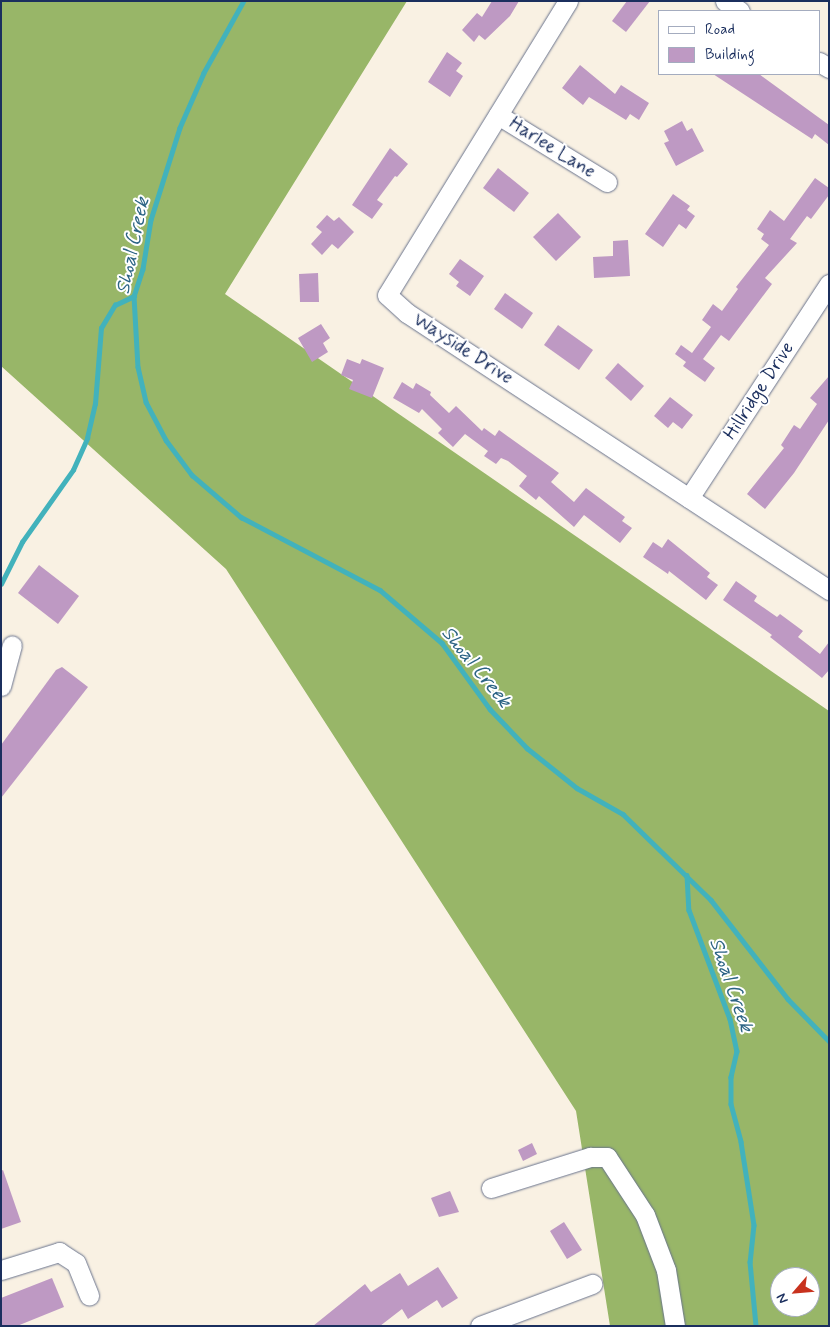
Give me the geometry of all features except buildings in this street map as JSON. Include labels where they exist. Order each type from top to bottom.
[{"type":"street","name":"Wayside Drive","points":[[568,1],[388,296],[407,313],[829,590]]},
{"type":"street","points":[[725,1],[738,10]]},
{"type":"street","name":"Harlee Lane","points":[[498,115],[607,182]]},
{"type":"street","name":"Hillridge Drive","points":[[689,498],[829,284]]},
{"type":"street","points":[[1,686],[12,645]]},
{"type":"street","points":[[491,1188],[590,1157],[607,1157],[645,1215],[666,1270],[675,1326]]},
{"type":"street","points":[[1,1270],[59,1252],[76,1263],[89,1295]]},
{"type":"street","points":[[480,1326],[592,1284]]},
{"type":"green space","points":[[1,1],[407,1],[225,294],[829,711],[829,1326],[610,1326],[576,1111],[226,569],[1,366]]},
{"type":"waterway","name":"Shoal Creek","points":[[244,1],[204,73],[180,128],[151,220],[143,269],[134,296],[138,367],[146,402],[166,440],[192,475],[241,517],[380,590],[442,643],[490,709],[527,748],[577,788],[623,814],[711,900],[788,999],[829,1041]]},
{"type":"waterway","points":[[1,584],[22,542],[73,470],[87,438],[95,404],[101,328],[115,305],[134,296]]},
{"type":"waterway","name":"Shoal Creek","points":[[687,875],[689,910],[730,1019],[737,1051],[731,1077],[731,1104],[741,1142],[754,1225],[750,1262],[756,1326]]}]
